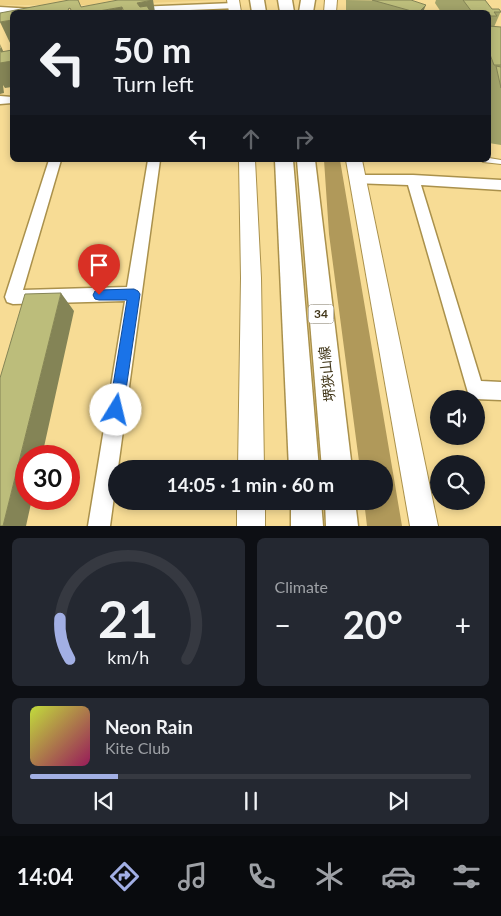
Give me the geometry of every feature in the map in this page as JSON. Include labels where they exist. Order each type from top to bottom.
[{"type":"main road","name":"堺狭山線","points":[[284,162],[303,460]]},
{"type":"main road","name":"堺狭山線","points":[[306,162],[336,460]]},
{"type":"main road","points":[[306,510],[307,526]]},
{"type":"main road","points":[[341,510],[342,526]]},
{"type":"street","points":[[180,10],[234,6]]},
{"type":"street","points":[[54,162],[6,296],[134,294]]},
{"type":"street","points":[[99,526],[154,162]]},
{"type":"street","points":[[247,162],[251,278],[251,460]]},
{"type":"street","points":[[424,526],[356,170],[413,180],[501,186]]},
{"type":"street","points":[[413,180],[475,390],[501,391]]},
{"type":"street","points":[[250,526],[251,510]]},
{"type":"shaded area","points":[[0,0],[220,0],[100,5],[0,5]]},
{"type":"shaded area","points":[[324,162],[340,162],[391,460],[359,460],[329,234]]},
{"type":"shaded area","points":[[393,473],[402,526],[367,526],[365,510],[393,510]]},
{"type":"building","points":[[69,0],[78,0],[81,7],[118,0],[153,0],[137,3],[140,7],[147,6],[149,10],[123,10],[122,7],[105,10],[71,10],[70,8],[69,10],[16,10]]},
{"type":"building","points":[[372,0],[411,0],[426,5],[421,10],[408,10]]},
{"type":"building","points":[[463,0],[485,0],[492,9],[499,9],[501,12],[494,12],[497,16],[491,16],[491,10],[470,10]]},
{"type":"building","points":[[10,11],[10,20],[0,22],[0,13]]},
{"type":"building","points":[[491,26],[501,27],[501,65],[494,65],[491,57]]},
{"type":"building","points":[[0,48],[1,52],[10,50],[10,61],[0,63]]},
{"type":"building","points":[[496,66],[501,67],[501,88]]},
{"type":"building","points":[[61,293],[23,445],[15,445],[15,478],[3,526],[0,526],[0,378],[25,294]]},
{"type":"route","points":[[99,295],[134,294],[116,410]]}]
